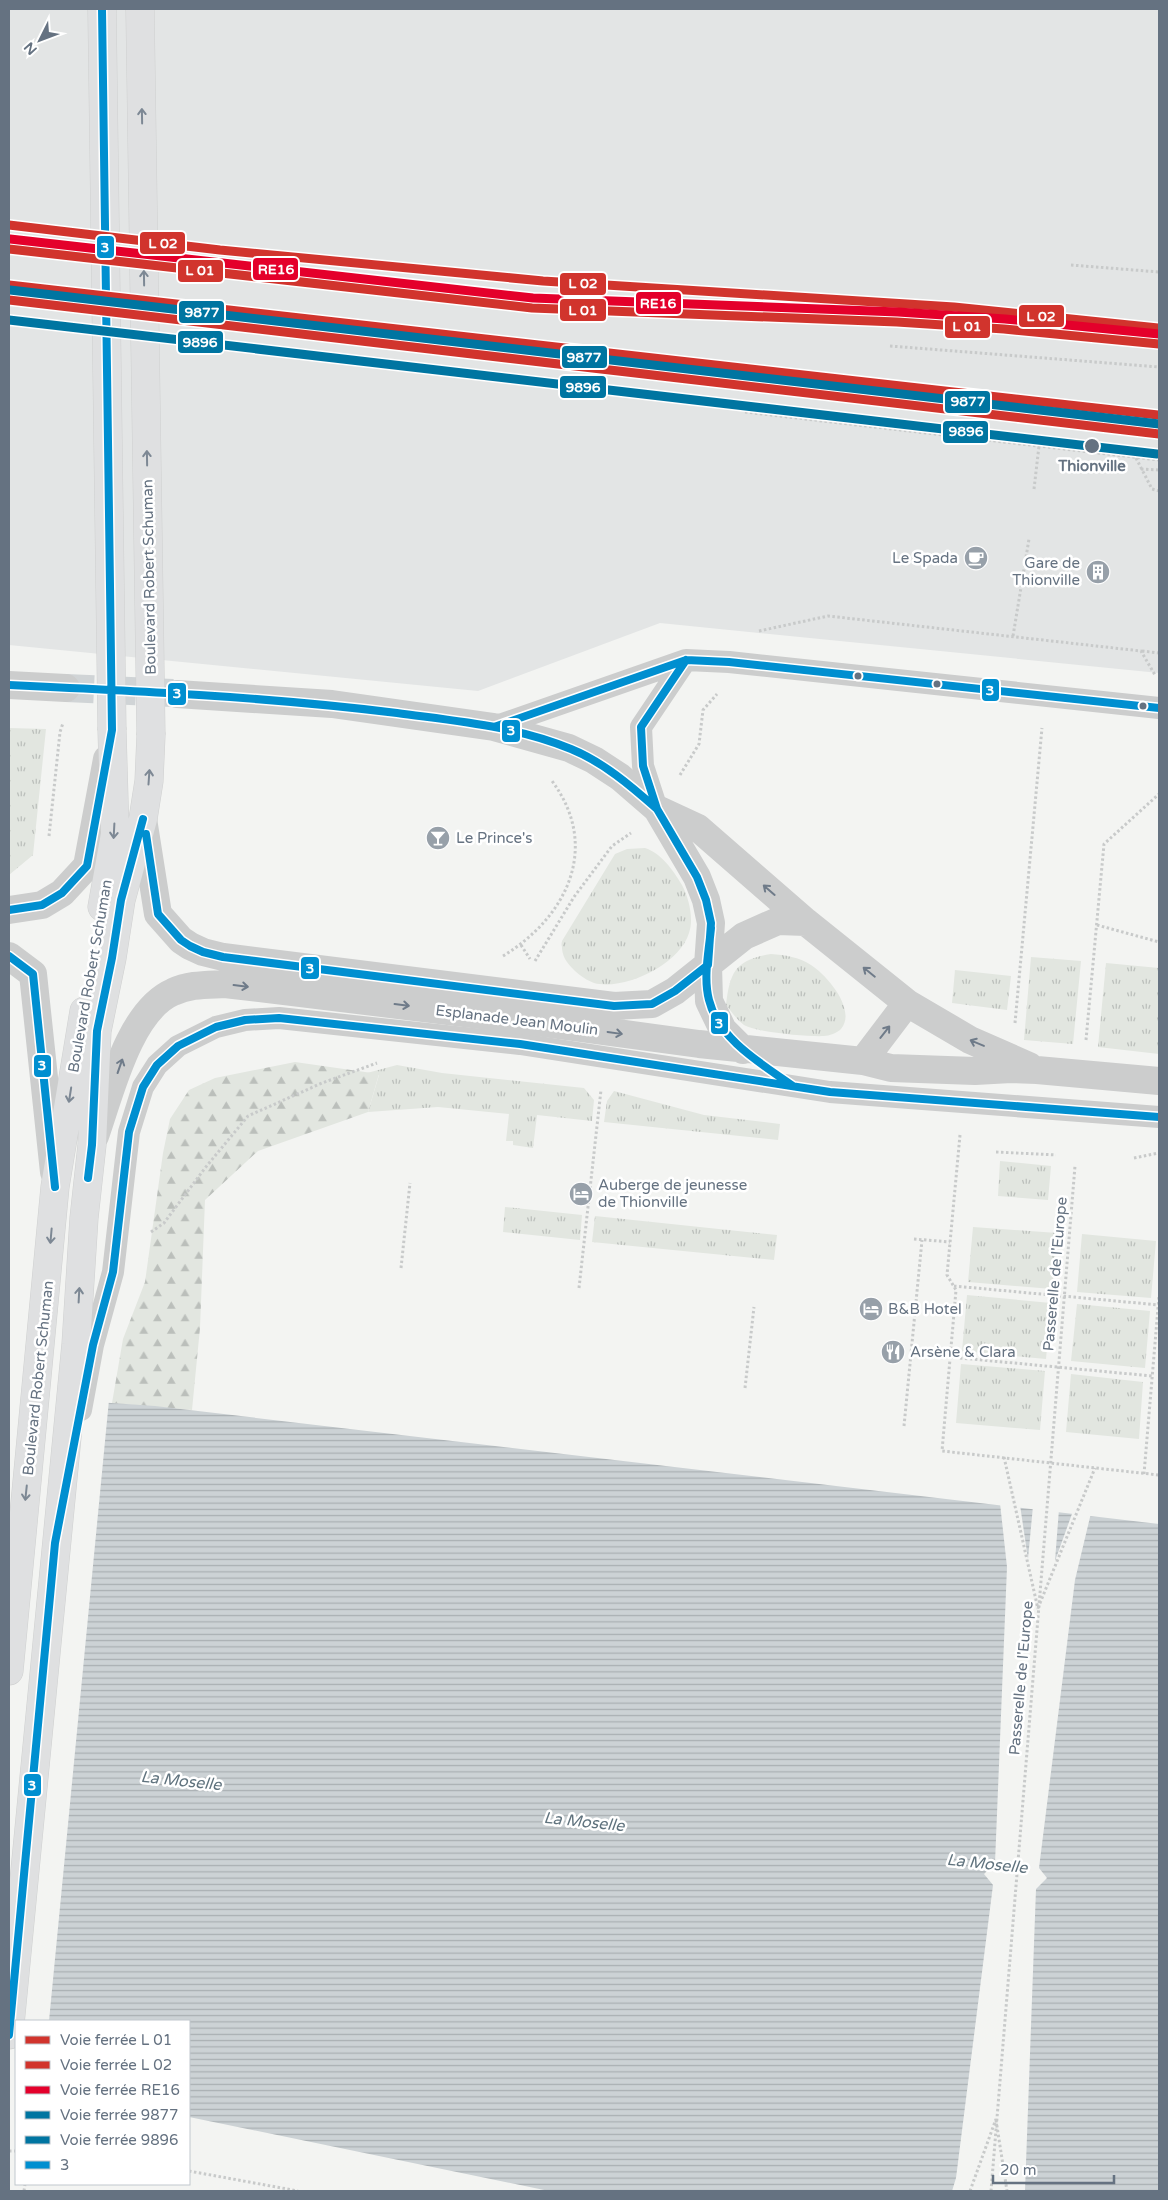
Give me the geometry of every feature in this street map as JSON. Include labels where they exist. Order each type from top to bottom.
[{"type":"main road","name":"Boulevard Robert Schuman","points":[[9,1671],[42,1340],[55,1187],[115,834],[102,9]]},
{"type":"main road","name":"Boulevard Robert Schuman","points":[[9,2035],[55,1543],[85,1344],[84,1218],[92,1144],[97,1031],[112,958],[121,900],[144,819],[149,781],[151,734],[140,9]]},
{"type":"street","points":[[9,685],[66,688]]},
{"type":"street","name":"Esplanade Jean Moulin","points":[[177,694],[332,704],[494,727],[569,748],[594,760],[620,777],[657,808],[698,828],[806,922],[907,1003],[970,1040],[1037,1070]]},
{"type":"street","points":[[9,910],[42,905],[62,893],[87,866],[112,730]]},
{"type":"street","name":"Esplanade Jean Moulin","points":[[657,808],[697,877],[706,900],[711,923],[708,965]]},
{"type":"street","name":"Esplanade Jean Moulin","points":[[144,819],[158,914],[181,940],[203,952],[223,957],[614,1006],[652,1004],[675,992],[744,936],[778,921],[806,922]]},
{"type":"street","points":[[9,956],[33,974],[55,1187]]},
{"type":"street","points":[[708,965],[709,1001],[723,1030],[743,1050]]},
{"type":"street","name":"Esplanade Jean Moulin","points":[[92,1144],[129,1041],[147,1012],[171,992],[194,984],[225,984],[522,1020],[743,1050],[863,1061],[892,1068],[975,1071],[1037,1070],[1159,1081]]},
{"type":"street","points":[[863,1061],[907,1003]]},
{"type":"lane","points":[[686,660],[749,664],[1159,708]]},
{"type":"lane","name":"Esplanade Jean Moulin","points":[[494,727],[686,660]]},
{"type":"lane","name":"Esplanade Jean Moulin","points":[[657,808],[643,766],[641,727],[686,660]]},
{"type":"lane","name":"Esplanade Jean Moulin","points":[[85,1344],[113,1272],[129,1132],[143,1087],[157,1065],[178,1046],[216,1027],[245,1020],[278,1018],[520,1044],[830,1092],[1159,1117]]},
{"type":"lane","points":[[743,1050],[794,1087]]},
{"type":"path","points":[[1071,265],[1159,272]]},
{"type":"path","points":[[890,346],[1159,367]]},
{"type":"path","points":[[745,412],[1159,460]]},
{"type":"path","points":[[1034,489],[1039,446]]},
{"type":"path","points":[[1136,458],[1152,489],[1159,491]]},
{"type":"path","points":[[1142,469],[1159,470]]},
{"type":"path","points":[[1014,636],[1028,539]]},
{"type":"path","points":[[756,631],[828,616],[1159,653]]},
{"type":"path","points":[[1141,651],[1159,682]]},
{"type":"path","points":[[1015,1023],[1042,728]]},
{"type":"path","points":[[49,836],[60,732]]},
{"type":"path","points":[[502,957],[521,945],[544,924],[571,878],[576,848],[574,824],[564,796],[546,775]]},
{"type":"path","points":[[1085,1046],[1104,844],[1159,794]]},
{"type":"path","points":[[521,945],[534,964],[574,897],[612,846],[637,829]]},
{"type":"path","points":[[1096,925],[1159,942]]},
{"type":"path","points":[[144,1236],[164,1223],[205,1168],[248,1116],[322,1083],[383,1061]]},
{"type":"path","points":[[579,1288],[601,1088]]},
{"type":"path","points":[[960,1135],[947,1275],[956,1290],[942,1451],[1159,1475]]},
{"type":"path","points":[[996,1152],[1056,1155]]},
{"type":"path","points":[[1134,1158],[1159,1153]]},
{"type":"path","name":"Passerelle de l'Europe","points":[[991,2191],[1075,1166]]},
{"type":"path","points":[[401,1268],[410,1183]]},
{"type":"path","points":[[914,1239],[950,1242]]},
{"type":"path","points":[[904,1426],[922,1240]]},
{"type":"path","points":[[954,1286],[1159,1305]]},
{"type":"path","points":[[1144,1474],[1159,1296]]},
{"type":"path","points":[[745,1388],[754,1307]]},
{"type":"path","points":[[950,1357],[1152,1376]]},
{"type":"path","points":[[1004,1457],[1038,1609]]},
{"type":"path","points":[[1038,1609],[1095,1468]]},
{"type":"path","points":[[970,2191],[996,2119]]},
{"type":"path","points":[[996,2119],[1007,2191]]},
{"type":"path","points":[[190,2170],[298,2191]]},
{"type":"shaded area","points":[[9,9],[1159,9],[1159,673],[660,623],[478,691],[9,645]]},
{"type":"green space","points":[[9,728],[46,729],[33,855],[9,875]]},
{"type":"green space","points":[[645,848],[651,850],[671,868],[682,885],[690,909],[689,933],[684,944],[675,955],[650,973],[621,983],[594,983],[575,971],[564,958],[562,941],[615,854],[627,849]]},
{"type":"green space","points":[[771,954],[802,960],[825,977],[843,1003],[845,1021],[841,1029],[826,1036],[782,1034],[750,1028],[737,1018],[726,1005],[733,976],[742,964]]},
{"type":"green space","points":[[1031,957],[1081,961],[1073,1044],[1024,1040]]},
{"type":"green space","points":[[1106,963],[1159,968],[1159,1054],[1098,1047]]},
{"type":"green space","points":[[955,970],[1011,976],[1007,1010],[952,1003]]},
{"type":"green space","points":[[295,1062],[379,1074],[368,1112],[258,1151],[205,1200],[200,1328],[192,1410],[112,1403],[123,1339],[145,1282],[163,1153],[170,1119],[189,1090],[215,1078]]},
{"type":"green space","points":[[397,1065],[442,1073],[584,1088],[594,1100],[592,1121],[537,1115],[533,1148],[513,1145],[513,1141],[506,1141],[509,1114],[438,1107],[368,1112],[379,1075],[367,1073]]},
{"type":"green space","points":[[614,1091],[704,1115],[780,1124],[778,1140],[604,1122],[607,1101]]},
{"type":"green space","points":[[1000,1161],[1051,1166],[1048,1200],[998,1196]]},
{"type":"green space","points":[[505,1207],[582,1215],[580,1240],[503,1232]]},
{"type":"green space","points":[[595,1216],[777,1235],[774,1260],[592,1242]]},
{"type":"green space","points":[[973,1227],[1057,1233],[1052,1289],[968,1282]]},
{"type":"green space","points":[[1082,1234],[1156,1241],[1151,1298],[1077,1292]]},
{"type":"green space","points":[[967,1295],[1051,1303],[1046,1359],[962,1351]]},
{"type":"green space","points":[[1077,1304],[1150,1311],[1145,1368],[1071,1361]]},
{"type":"green space","points":[[961,1364],[1045,1371],[1040,1430],[956,1423]]},
{"type":"green space","points":[[1071,1374],[1143,1382],[1139,1439],[1066,1432]]},
{"type":"water","name":"La Moselle","points":[[9,1396],[155,1406],[1159,1524],[1159,2191],[549,2191],[190,2117],[190,2020],[16,2020]]},
{"type":"pier","points":[[9,1394],[109,1400],[49,2020],[15,2020],[15,2128],[9,2128]]},
{"type":"pier","points":[[1000,1503],[1020,1505],[1028,1559],[1033,1506],[1059,1509],[1055,1561],[1073,1511],[1091,1513],[1075,1580],[1039,1868],[1047,1878],[1036,1889],[1025,2191],[952,2191],[956,2178],[993,1885],[984,1874],[995,1863],[1007,1567]]},
{"type":"tunnel","points":[[66,688],[173,693]]},
{"type":"transit line","name":"3","points":[[9,910],[42,905],[62,893],[87,866],[112,730],[102,9]]},
{"type":"transit line","points":[[9,225],[220,250],[543,281],[954,307],[1158,328]]},
{"type":"transit line","points":[[9,249],[532,308],[897,322],[1004,329],[1159,344]]},
{"type":"transit line","points":[[9,285],[1158,415]]},
{"type":"transit line","points":[[9,300],[1159,434]]},
{"type":"transit line","name":"3","points":[[494,727],[686,660],[729,662],[1159,708]]},
{"type":"transit line","name":"3","points":[[146,834],[158,914],[181,940],[203,952],[223,957],[614,1006],[652,1004],[675,991],[708,965],[711,923],[706,900],[697,877],[657,809],[643,766],[641,727],[686,660]]},
{"type":"transit line","name":"3","points":[[9,685],[155,692],[349,707],[485,725],[550,741],[583,754],[616,775],[657,809]]},
{"type":"transit line","name":"3","points":[[88,1178],[92,1145],[97,1031],[112,958],[121,900],[143,819]]},
{"type":"transit line","name":"3","points":[[711,928],[706,982],[714,1014],[722,1027],[743,1050],[793,1086]]},
{"type":"transit line","name":"3","points":[[9,956],[33,974],[55,1187]]},
{"type":"transit line","name":"3","points":[[9,2035],[55,1543],[93,1345],[113,1272],[129,1132],[143,1087],[157,1065],[178,1046],[216,1027],[245,1020],[279,1018],[520,1044],[830,1092],[1159,1117]]},
{"type":"rail line","name":"RE16","points":[[10,239],[533,298],[898,312],[1005,319],[1159,334]]},
{"type":"rail line","name":"9877","points":[[10,290],[1159,424]]},
{"type":"rail line","name":"9896","points":[[9,320],[1157,454]]},
{"type":"place","name":"Thionville","points":[[1092,446]]},
{"type":"place","name":"Le Spada","points":[[976,558]]},
{"type":"place","name":"Gare de Thionville","points":[[1098,572]]},
{"type":"place","name":"Le Prince's","points":[[438,838]]},
{"type":"place","name":"Auberge de jeunesse de Thionville","points":[[581,1194]]},
{"type":"place","name":"B&B Hotel","points":[[871,1309]]},
{"type":"place","name":"Arsène & Clara","points":[[893,1352]]}]
